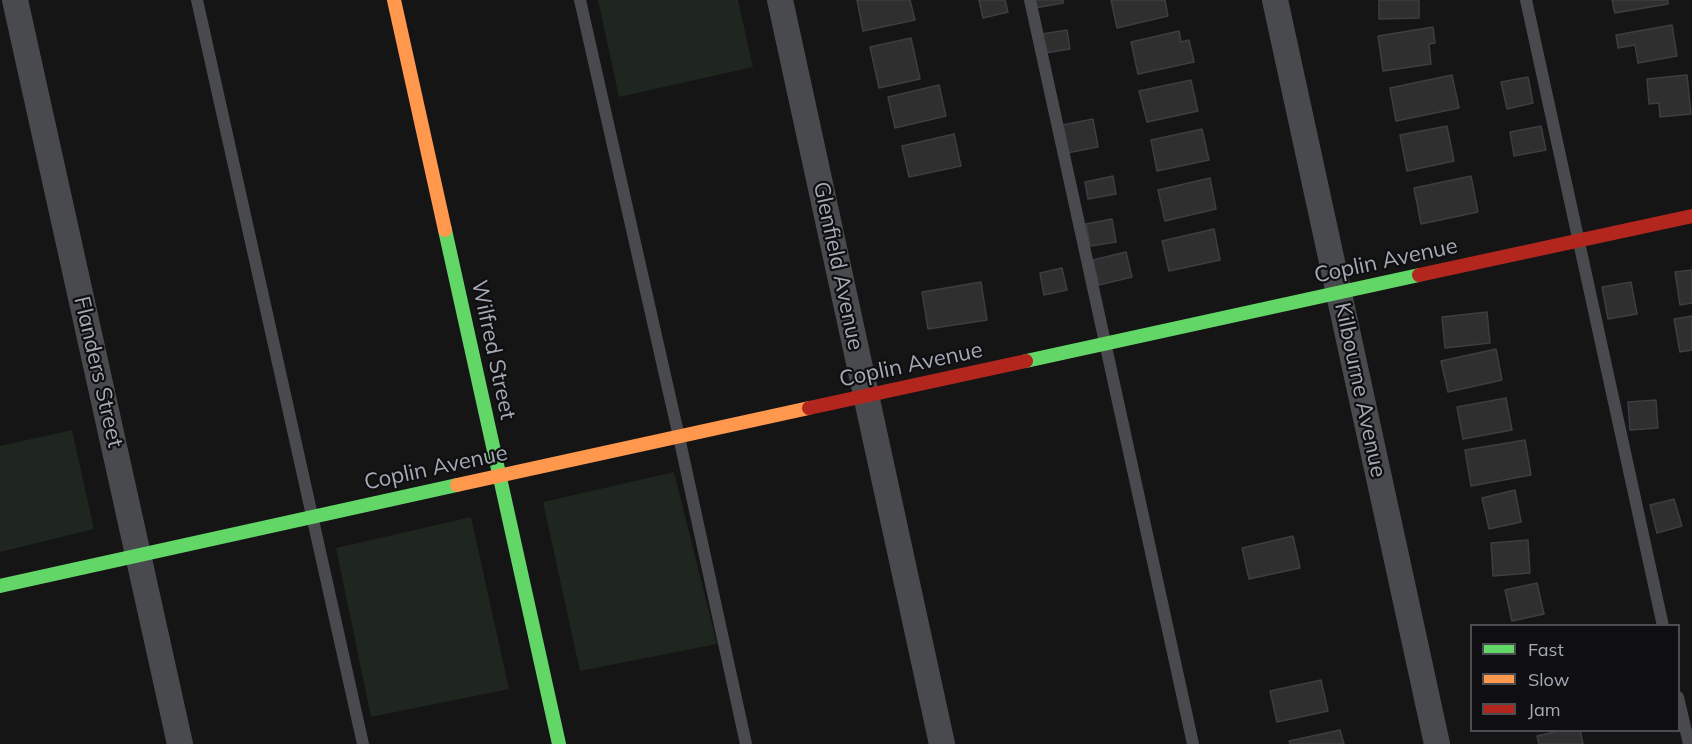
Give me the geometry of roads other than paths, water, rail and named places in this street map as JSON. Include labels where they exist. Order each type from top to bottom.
[{"type":"street","name":"Flanders Street","points":[[15,0],[180,744]]},
{"type":"street","name":"Wilfred Street","points":[[394,0],[559,744]]},
{"type":"street","name":"Glenfield Avenue","points":[[780,0],[942,744]]},
{"type":"street","name":"Kilbourne Avenue","points":[[1275,0],[1437,744]]},
{"type":"street","name":"Coplin Avenue","points":[[0,586],[1692,216]]},
{"type":"lane","points":[[197,0],[363,744]]},
{"type":"lane","points":[[580,0],[746,744]]},
{"type":"lane","points":[[1030,0],[1193,744]]},
{"type":"lane","points":[[1526,0],[1663,624]]},
{"type":"lane","points":[[1680,706],[1689,744]]}]
